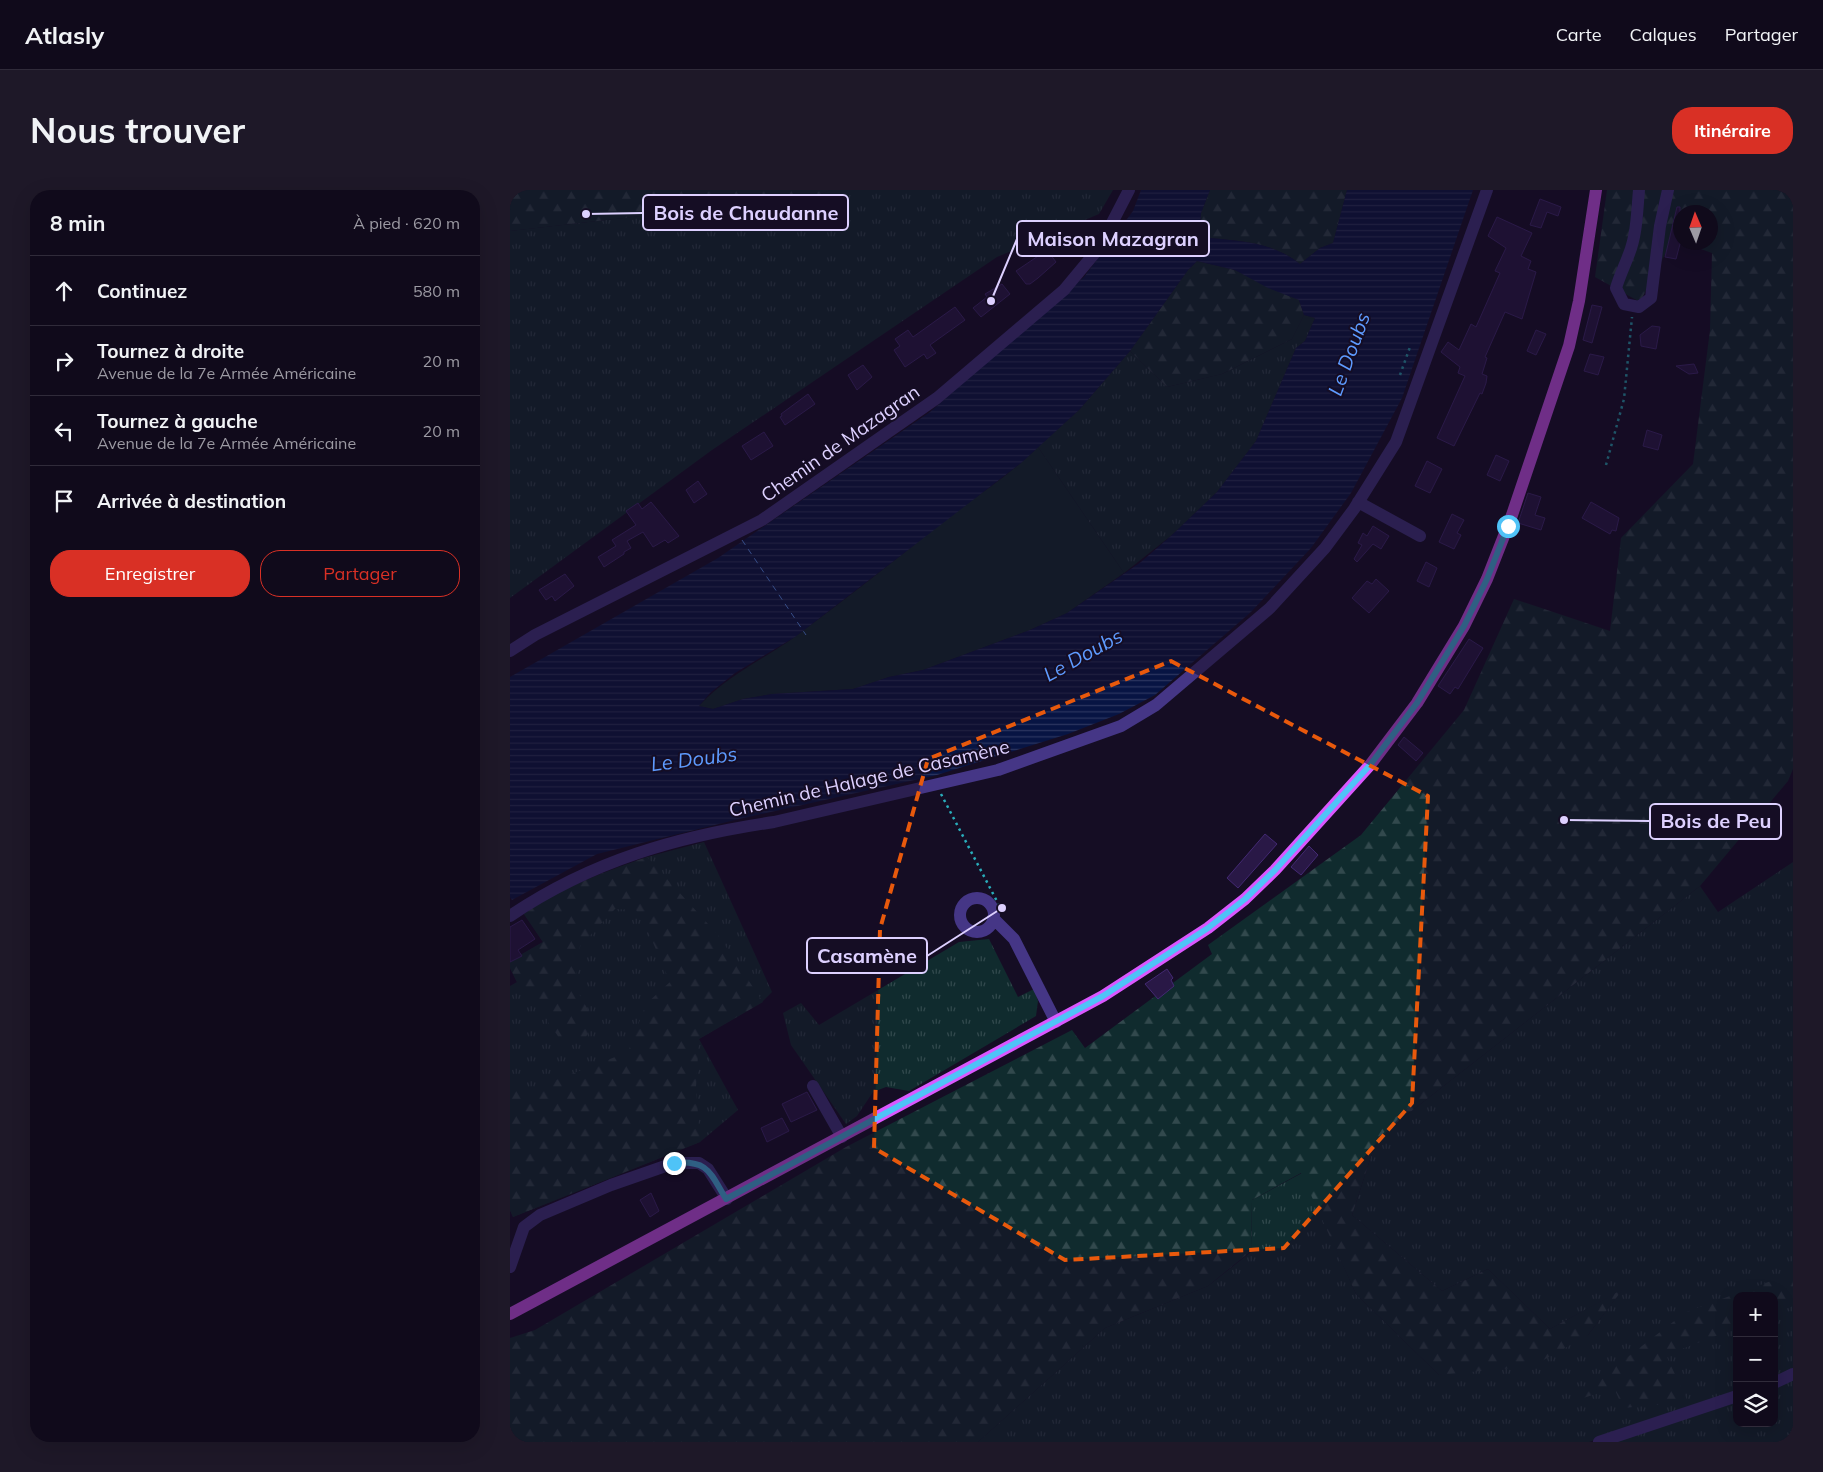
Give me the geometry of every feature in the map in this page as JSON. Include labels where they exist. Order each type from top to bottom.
[{"type":"main road","points":[[510,1314],[842,1137],[870,1117],[1056,1022],[1128,981],[1208,928],[1245,899],[1275,870],[1370,765],[1417,703],[1468,618],[1487,579],[1514,508],[1569,346],[1579,302],[1596,190]]},
{"type":"street","name":"Chemin de Mazagran","points":[[510,651],[544,630],[762,520],[937,398],[1064,290],[1099,248],[1129,190]]},
{"type":"street","name":"Chemin de Halage de Casamène","points":[[510,916],[599,866],[654,847],[937,786],[998,770],[1092,738],[1121,726],[1156,705],[1270,608],[1325,548],[1358,502],[1396,442],[1487,190]]},
{"type":"street","points":[[1639,190],[1637,220],[1630,254],[1622,267],[1616,288],[1624,304],[1639,307],[1651,298],[1660,226],[1668,190]]},
{"type":"street","points":[[1358,502],[1420,536]]},
{"type":"street","points":[[995,918],[1014,939],[1056,1022]]},
{"type":"street","points":[[813,1086],[842,1137]]},
{"type":"street","points":[[510,1266],[524,1227],[540,1215],[674,1163],[699,1164],[708,1169],[726,1199]]},
{"type":"street","points":[[1776,1382],[1793,1374]]},
{"type":"street","points":[[1599,1442],[1733,1397]]},
{"type":"path","points":[[1606,465],[1624,399],[1633,306]]},
{"type":"path","points":[[1400,375],[1410,347]]},
{"type":"path","points":[[937,786],[995,918]]},
{"type":"highlighted area","points":[[1171,661],[1428,796],[1412,1103],[1284,1248],[1065,1260],[874,1148],[880,929],[928,759]]},
{"type":"green space","points":[[510,190],[830,190],[816,196],[510,231]]},
{"type":"green space","points":[[830,190],[1113,190],[1099,214],[997,257],[712,450],[510,598],[510,231],[816,196]]},
{"type":"green space","points":[[1210,190],[1347,190],[1333,243],[1320,248],[1300,264],[1289,256],[1265,246],[1199,237],[1201,213]]},
{"type":"green space","points":[[1607,190],[1793,190],[1793,769],[1788,781],[1700,886],[1377,1138],[1352,1215],[1442,1291],[1488,1269],[1550,1329],[1623,1289],[1588,1335],[1533,1366],[1439,1375],[1356,1294],[1301,1173],[1252,1200],[1251,1251],[1208,1286],[1105,1328],[978,1442],[510,1442],[510,1338],[535,1330],[846,1147],[1072,1030],[1085,1048],[1212,954],[1208,945],[1361,835],[1464,710],[1514,599],[1610,631],[1621,538],[1693,464],[1710,330],[1712,253],[1704,250],[1718,250],[1718,205],[1673,205],[1673,239],[1640,302],[1595,277]]},
{"type":"green space","points":[[1197,261],[1235,270],[1299,300],[1304,315],[1292,339],[1222,374],[1167,387],[1130,351],[1188,270]]},
{"type":"green space","points":[[1304,315],[1315,318],[1305,341],[1296,348],[1256,441],[1217,492],[1172,535],[1124,573],[1038,447],[1079,410],[1130,351],[1167,387],[1222,374],[1292,339]]},
{"type":"green space","points":[[1038,447],[1124,573],[1067,613],[1030,630],[923,670],[889,677],[853,689],[772,694],[743,699],[713,709],[699,706],[721,685],[784,645],[833,608],[1004,477]]},
{"type":"green space","points":[[704,842],[772,992],[762,1002],[699,1039],[738,1110],[700,1142],[513,1217],[510,1210],[510,986],[517,982],[510,968],[510,961],[543,942],[524,914],[647,857]]},
{"type":"green space","points":[[647,857],[718,935],[763,1002],[699,1039],[696,1087],[700,1142],[513,1217],[510,1210],[510,1082],[525,1092],[628,1052],[646,1004],[670,982],[645,924],[636,910],[615,909],[580,946],[575,987],[594,1020],[586,1037],[561,1040],[549,1024],[542,1007],[517,982],[510,968],[510,961],[543,942],[524,914],[568,888]]},
{"type":"green space","points":[[1793,862],[1793,1370],[1778,1376],[1778,1292],[1733,1292],[1733,1393],[1589,1442],[978,1442],[1105,1328],[1208,1286],[1251,1252],[1252,1200],[1302,1173],[1356,1294],[1439,1375],[1588,1335],[1622,1290],[1550,1329],[1488,1269],[1442,1291],[1352,1215],[1377,1138],[1700,886],[1718,912]]},
{"type":"green space","points":[[989,939],[1018,997],[1034,989],[1038,1001],[1036,1016],[909,1091],[886,1087],[873,1092],[857,1116],[846,1124],[791,1045],[783,1013],[801,1003],[819,1025],[959,942]]},
{"type":"green space","points":[[1793,1273],[1793,1306],[1778,1312],[1778,1292],[1741,1292]]},
{"type":"green space","points":[[1733,1295],[1733,1330],[1666,1355],[1688,1402],[1623,1408],[1614,1388],[1568,1403],[1686,1312]]},
{"type":"green space","points":[[1793,1379],[1793,1442],[1610,1442],[1733,1402],[1733,1427],[1778,1427],[1778,1386]]},
{"type":"water","name":"Le Doubs","points":[[1141,190],[1210,190],[1201,213],[1199,237],[1265,246],[1289,256],[1300,264],[1320,248],[1333,243],[1347,190],[1473,190],[1402,398],[1351,493],[1311,548],[1251,612],[1155,695],[1119,714],[1068,734],[937,775],[739,819],[597,854],[512,900],[510,897],[510,677],[718,558],[930,412],[1084,277],[1133,211]],"holes":[[[1197,261],[1235,270],[1268,288],[1299,300],[1304,315],[1315,318],[1305,341],[1296,348],[1256,441],[1217,492],[1141,562],[1067,613],[1030,630],[923,670],[889,677],[853,689],[772,694],[743,699],[713,709],[699,706],[710,693],[735,673],[795,637],[1021,463],[1079,410],[1130,351],[1188,270]]]},
{"type":"building","points":[[1540,199],[1561,207],[1558,216],[1547,212],[1541,228],[1530,225]]},
{"type":"building","points":[[1497,217],[1532,233],[1521,256],[1531,261],[1528,269],[1536,272],[1522,319],[1505,312],[1485,357],[1487,358],[1482,374],[1487,376],[1482,394],[1480,393],[1454,446],[1437,438],[1465,376],[1458,373],[1460,367],[1441,352],[1448,342],[1459,350],[1471,324],[1476,327],[1500,273],[1495,271],[1506,248],[1488,236]]},
{"type":"building","points":[[1673,224],[1673,250],[1678,250],[1676,259],[1665,257]]},
{"type":"building","points":[[1047,250],[1056,262],[1030,284],[1026,284],[1016,271]]},
{"type":"building","points":[[1002,284],[1010,294],[981,317],[973,308],[987,297],[985,294]]},
{"type":"building","points":[[1592,305],[1602,307],[1592,343],[1583,340]]},
{"type":"building","points":[[955,307],[965,320],[930,345],[936,353],[927,359],[924,354],[905,367],[894,350],[900,346],[895,339],[908,330],[913,337]]},
{"type":"building","points":[[1652,326],[1660,327],[1656,349],[1641,346],[1640,335]]},
{"type":"building","points":[[1536,330],[1546,334],[1536,355],[1527,351]]},
{"type":"building","points":[[1590,354],[1604,357],[1598,375],[1584,371]]},
{"type":"building","points":[[1694,364],[1698,373],[1689,374],[1676,366]]},
{"type":"building","points":[[863,365],[872,377],[857,390],[848,375]]},
{"type":"building","points":[[808,394],[815,404],[785,425],[780,417],[782,416],[781,414]]},
{"type":"building","points":[[1647,430],[1662,435],[1658,450],[1643,446]]},
{"type":"building","points":[[764,432],[773,446],[751,460],[742,446]]},
{"type":"building","points":[[1496,455],[1509,461],[1500,481],[1487,475]]},
{"type":"building","points":[[1427,461],[1442,469],[1430,493],[1415,486]]},
{"type":"building","points":[[698,481],[707,494],[694,503],[686,490]]},
{"type":"building","points":[[1528,493],[1541,497],[1535,515],[1545,518],[1541,530],[1518,523]]},
{"type":"building","points":[[651,502],[679,536],[668,543],[665,540],[653,547],[643,532],[627,541],[631,548],[604,567],[598,557],[616,546],[612,540],[636,525],[626,511],[638,503],[642,509]]},
{"type":"building","points":[[1591,502],[1619,518],[1616,531],[1612,530],[1610,534],[1582,518]]},
{"type":"building","points":[[1452,514],[1464,520],[1457,533],[1461,535],[1454,549],[1439,542]]},
{"type":"building","points":[[1373,526],[1389,536],[1381,549],[1373,544],[1357,562],[1354,559],[1362,545],[1358,543],[1363,533],[1367,536]]},
{"type":"building","points":[[1426,562],[1437,568],[1429,587],[1417,581]]},
{"type":"building","points":[[565,574],[574,586],[555,601],[552,596],[546,600],[539,590]]},
{"type":"building","points":[[1376,579],[1389,591],[1369,613],[1352,598],[1367,581],[1372,584]]},
{"type":"building","points":[[1469,639],[1483,648],[1458,689],[1455,687],[1450,694],[1438,686]]},
{"type":"building","points":[[1404,737],[1423,753],[1416,761],[1398,745]]},
{"type":"building","points":[[1265,834],[1277,844],[1238,888],[1227,878]]},
{"type":"building","points":[[1309,846],[1318,855],[1301,875],[1291,867]]},
{"type":"building","points":[[522,920],[535,939],[518,950],[522,956],[510,962],[510,927]]},
{"type":"building","points":[[1167,969],[1173,978],[1171,980],[1174,986],[1158,999],[1145,984]]},
{"type":"building","points":[[807,1092],[817,1110],[791,1122],[782,1104]]},
{"type":"building","points":[[782,1118],[789,1131],[767,1142],[761,1128]]},
{"type":"building","points":[[651,1193],[659,1211],[650,1217],[640,1200]]},
{"type":"ferry route","points":[[742,540],[806,635]]},
{"type":"place","name":"Bois de Chaudanne","points":[[586,214]]},
{"type":"place","name":"Maison Mazagran","points":[[991,301]]},
{"type":"place","name":"Bois de Peu","points":[[1564,820]]},
{"type":"place","name":"Casamène","points":[[1002,908]]},
{"type":"route","points":[[674,1163],[689,1162],[699,1164],[708,1169],[726,1199],[1103,996],[1208,928],[1245,899],[1275,870],[1370,765],[1417,703],[1464,626],[1487,579],[1508,526]]}]
